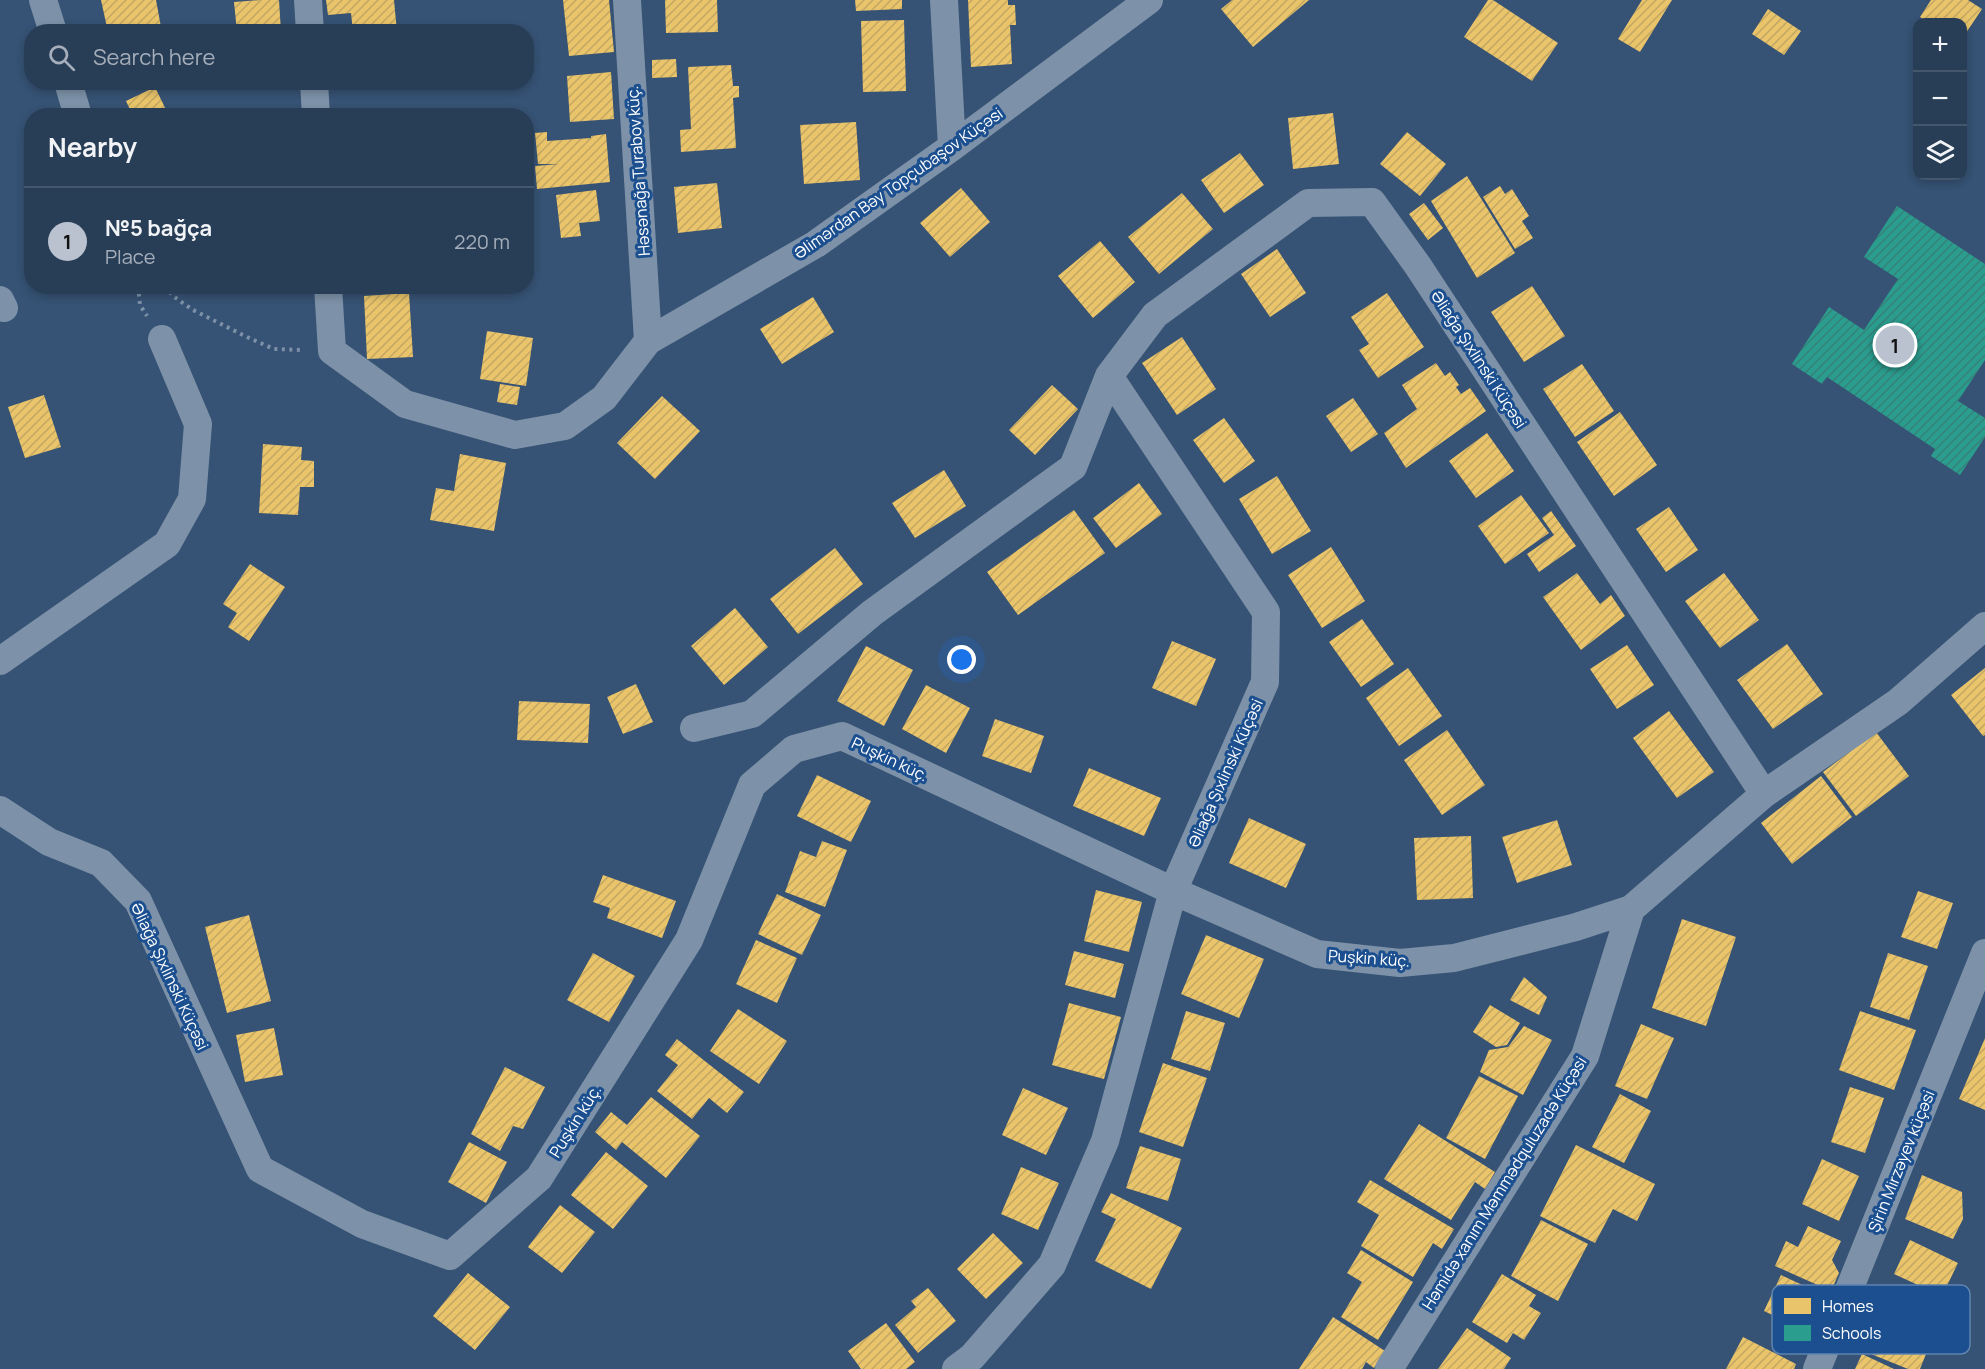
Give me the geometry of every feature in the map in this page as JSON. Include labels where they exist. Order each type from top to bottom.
[{"type":"street","points":[[43,0],[50,24]]},
{"type":"street","points":[[308,0],[310,24]]},
{"type":"street","name":"Həsənağa Turabov küç.","points":[[627,0],[648,341]]},
{"type":"street","points":[[944,0],[952,147]]},
{"type":"street","name":"Əlimərdan Bəy Topçubaşov Küçəsi","points":[[332,351],[405,404],[515,435],[565,426],[604,398],[648,341],[816,244],[952,147],[1149,0]]},
{"type":"street","points":[[70,90],[76,108]]},
{"type":"street","points":[[314,90],[316,108]]},
{"type":"street","name":"Əliağa Şıxlinski Küçəsi","points":[[694,728],[752,714],[872,613],[1073,467],[1109,376],[1155,315],[1308,203],[1372,202],[1425,276],[1764,794]]},
{"type":"street","points":[[328,294],[332,351]]},
{"type":"street","points":[[0,661],[167,544],[192,499],[198,424],[162,339]]},
{"type":"street","name":"Əliağa Şıxlinski Küçəsi","points":[[1109,376],[1266,612],[1265,682],[1173,891]]},
{"type":"street","points":[[1631,909],[1764,794],[1898,702],[1985,626]]},
{"type":"street","name":"Puşkin küç.","points":[[260,1169],[362,1224],[450,1256],[539,1178],[689,940],[752,785],[794,749],[842,736],[1173,891],[1317,954],[1400,963],[1454,958],[1576,927],[1631,909]]},
{"type":"street","name":"Əliağa Şıxlinski Küçəsi","points":[[0,810],[49,842],[101,863],[138,901],[260,1169]]},
{"type":"street","points":[[956,1369],[972,1357],[1052,1265],[1105,1141],[1173,891]]},
{"type":"street","name":"Həmidə xanım Məmmədquluzadə Küçəsi","points":[[1389,1369],[1585,1056],[1631,909]]},
{"type":"street","name":"Şirin Mirzəyev küçəsi","points":[[1851,1285],[1985,952]]},
{"type":"street","name":"Şirin Mirzəyev küçəsi","points":[[1817,1369],[1823,1354]]},
{"type":"path","points":[[171,294],[193,310],[274,349],[332,351]]},
{"type":"building: Homes","points":[[101,0],[156,0],[160,24],[106,24]]},
{"type":"building: Homes","points":[[279,0],[280,24],[236,24],[234,2]]},
{"type":"building: Homes","points":[[326,0],[394,0],[396,24],[352,24],[351,13],[328,15]]},
{"type":"building: Homes","points":[[563,0],[609,0],[614,52],[569,56]]},
{"type":"building: Homes","points":[[665,0],[717,0],[718,32],[666,33]]},
{"type":"building: Homes","points":[[855,0],[902,0],[902,9],[856,11]]},
{"type":"building: Homes","points":[[968,0],[1008,0],[1008,5],[1015,5],[1016,25],[1010,25],[1012,64],[971,67]]},
{"type":"building: Homes","points":[[1232,0],[1309,0],[1253,47],[1221,9]]},
{"type":"building: Homes","points":[[1488,0],[1493,0],[1558,43],[1532,81],[1464,37]]},
{"type":"building: Homes","points":[[1642,0],[1672,0],[1640,52],[1618,39]]},
{"type":"building: Homes","points":[[1931,0],[1968,0],[1982,9],[1967,32],[1967,18],[1920,17]]},
{"type":"building: Homes","points":[[1768,9],[1801,31],[1784,55],[1752,34]]},
{"type":"building: Homes","points":[[904,20],[906,91],[863,92],[861,21]]},
{"type":"building: Homes","points":[[676,59],[677,77],[652,78],[652,60]]},
{"type":"building: Homes","points":[[731,65],[733,86],[739,86],[739,97],[733,98],[736,148],[681,152],[680,130],[691,129],[688,67]]},
{"type":"building: Homes","points":[[611,72],[614,119],[570,122],[567,76]]},
{"type":"building: Homes","points":[[149,90],[156,90],[165,108],[129,108],[126,101]]},
{"type":"building: Homes","points":[[1333,113],[1339,164],[1293,169],[1288,118]]},
{"type":"building: Homes","points":[[856,122],[860,180],[804,184],[800,125]]},
{"type":"building: Homes","points":[[547,132],[547,141],[591,138],[591,136],[606,134],[610,182],[537,189],[535,166],[559,164],[538,164],[535,133]]},
{"type":"building: Homes","points":[[1407,132],[1446,164],[1420,196],[1380,164]]},
{"type":"building: Homes","points":[[1240,153],[1264,185],[1224,213],[1201,180]]},
{"type":"building: Homes","points":[[1467,176],[1515,253],[1477,278],[1431,201]]},
{"type":"building: Homes","points":[[717,183],[722,228],[678,233],[674,187]]},
{"type":"building: Homes","points":[[1500,186],[1505,194],[1512,189],[1529,216],[1522,221],[1533,238],[1515,249],[1483,197]]},
{"type":"building: Homes","points":[[961,188],[990,222],[950,257],[920,223]]},
{"type":"building: Homes","points":[[596,190],[600,221],[579,223],[581,236],[561,238],[556,195]]},
{"type":"building: Homes","points":[[1182,193],[1213,229],[1159,274],[1128,237]]},
{"type":"building: Homes","points":[[1424,203],[1443,228],[1428,240],[1409,214]]},
{"type":"building: Homes","points":[[1100,241],[1135,282],[1093,318],[1058,276]]},
{"type":"building: Homes","points":[[1277,249],[1306,293],[1270,317],[1241,274]]},
{"type":"building: Homes","points":[[1532,286],[1565,336],[1524,362],[1491,312]]},
{"type":"building: Homes","points":[[1387,293],[1424,347],[1378,378],[1359,350],[1369,344],[1351,317]]},
{"type":"building: Homes","points":[[409,294],[413,357],[367,359],[364,296]]},
{"type":"building: Homes","points":[[813,297],[834,332],[782,364],[760,329]]},
{"type":"building: Homes","points":[[487,331],[533,338],[526,386],[480,379]]},
{"type":"building: Homes","points":[[1182,337],[1216,389],[1177,415],[1142,363]]},
{"type":"building: Homes","points":[[1436,363],[1445,376],[1450,372],[1459,385],[1456,387],[1461,394],[1470,388],[1486,411],[1406,468],[1384,433],[1417,409],[1402,385]]},
{"type":"building: Homes","points":[[1582,364],[1614,411],[1575,437],[1543,389]]},
{"type":"building: Homes","points":[[500,384],[520,387],[517,405],[497,402]]},
{"type":"building: Homes","points":[[1052,385],[1078,409],[1035,455],[1009,430]]},
{"type":"building: Homes","points":[[44,395],[61,447],[25,458],[8,407]]},
{"type":"building: Homes","points":[[662,396],[700,431],[655,479],[617,443]]},
{"type":"building: Homes","points":[[1353,398],[1378,434],[1351,452],[1326,416]]},
{"type":"building: Homes","points":[[1620,412],[1657,465],[1614,496],[1577,442]]},
{"type":"building: Homes","points":[[1224,418],[1255,461],[1224,483],[1193,440]]},
{"type":"building: Homes","points":[[1487,433],[1514,471],[1476,498],[1449,461]]},
{"type":"building: Homes","points":[[263,444],[302,447],[301,460],[314,461],[314,487],[300,487],[298,515],[259,513]]},
{"type":"building: Homes","points":[[460,454],[506,463],[494,531],[430,520],[436,488],[454,491]]},
{"type":"building: Homes","points":[[944,470],[966,506],[915,538],[892,503]]},
{"type":"building: Homes","points":[[1277,476],[1311,531],[1272,554],[1239,499]]},
{"type":"building: Homes","points":[[1139,483],[1162,514],[1116,548],[1093,518]]},
{"type":"building: Homes","points":[[1521,495],[1549,533],[1505,564],[1478,526]]},
{"type":"building: Homes","points":[[1669,507],[1698,550],[1666,572],[1636,529]]},
{"type":"building: Homes","points":[[1074,510],[1105,553],[1018,615],[987,572]]},
{"type":"building: Homes","points":[[1551,511],[1576,546],[1539,572],[1527,554],[1554,535],[1542,518]]},
{"type":"building: Homes","points":[[1331,547],[1365,601],[1322,628],[1288,575]]},
{"type":"building: Homes","points":[[835,548],[863,584],[798,634],[770,599]]},
{"type":"building: Homes","points":[[250,564],[285,587],[249,641],[228,627],[237,613],[223,604]]},
{"type":"building: Homes","points":[[1577,573],[1600,604],[1611,595],[1625,616],[1581,650],[1543,597]]},
{"type":"building: Homes","points":[[1724,573],[1759,620],[1720,648],[1685,601]]},
{"type":"building: Homes","points":[[735,608],[768,647],[724,685],[691,646]]},
{"type":"building: Homes","points":[[1362,619],[1394,664],[1361,687],[1329,642]]},
{"type":"building: Homes","points":[[1172,641],[1216,659],[1196,706],[1152,688]]},
{"type":"building: Homes","points":[[1787,644],[1823,694],[1773,729],[1737,680]]},
{"type":"building: Homes","points":[[1627,645],[1654,685],[1617,709],[1590,669]]},
{"type":"building: Homes","points":[[866,646],[913,670],[884,726],[837,701]]},
{"type":"building: Homes","points":[[1408,668],[1442,716],[1399,746],[1366,698]]},
{"type":"building: Homes","points":[[1985,668],[1985,735],[1983,736],[1951,695]]},
{"type":"building: Homes","points":[[636,684],[653,722],[623,734],[607,697]]},
{"type":"building: Homes","points":[[926,685],[970,708],[946,753],[902,729]]},
{"type":"building: Homes","points":[[519,701],[590,704],[588,743],[517,740]]},
{"type":"building: Homes","points":[[1669,711],[1714,772],[1677,798],[1633,738]]},
{"type":"building: Homes","points":[[995,719],[1044,736],[1031,773],[982,756]]},
{"type":"building: Homes","points":[[1447,730],[1485,785],[1442,815],[1404,760]]},
{"type":"building: Homes","points":[[1876,732],[1909,776],[1856,816],[1823,772]]},
{"type":"building: Homes","points":[[1089,768],[1161,798],[1144,836],[1073,806]]},
{"type":"building: Homes","points":[[817,775],[871,801],[851,842],[797,816]]},
{"type":"building: Homes","points":[[1821,776],[1852,817],[1792,864],[1761,823]]},
{"type":"building: Homes","points":[[1249,818],[1306,844],[1286,888],[1229,863]]},
{"type":"building: Homes","points":[[1557,820],[1572,865],[1517,883],[1502,837]]},
{"type":"building: Homes","points":[[1471,836],[1473,898],[1417,900],[1414,838]]},
{"type":"building: Homes","points":[[822,841],[847,850],[825,907],[785,892],[800,851],[816,857]]},
{"type":"building: Homes","points":[[603,875],[676,901],[662,938],[607,918],[610,908],[593,902]]},
{"type":"building: Homes","points":[[1096,890],[1142,902],[1129,952],[1084,941]]},
{"type":"building: Homes","points":[[1918,891],[1953,903],[1937,949],[1901,937]]},
{"type":"building: Homes","points":[[777,894],[821,915],[802,955],[758,934]]},
{"type":"building: Homes","points":[[249,915],[271,1001],[227,1013],[205,927]]},
{"type":"building: Homes","points":[[1682,919],[1736,937],[1706,1026],[1652,1008]]},
{"type":"building: Homes","points":[[1206,935],[1264,959],[1239,1018],[1181,994]]},
{"type":"building: Homes","points":[[756,940],[797,958],[777,1003],[736,984]]},
{"type":"building: Homes","points":[[1074,951],[1124,964],[1115,998],[1065,985]]},
{"type":"building: Homes","points":[[593,953],[635,976],[609,1022],[567,1000]]},
{"type":"building: Homes","points":[[1888,953],[1928,966],[1909,1020],[1870,1007]]},
{"type":"building: Homes","points":[[1524,977],[1547,997],[1539,1015],[1510,1000]]},
{"type":"building: Homes","points":[[1069,1003],[1121,1017],[1104,1079],[1052,1065]]},
{"type":"building: Homes","points":[[1490,1005],[1520,1023],[1507,1045],[1496,1047],[1473,1032]]},
{"type":"building: Homes","points":[[738,1009],[787,1041],[759,1084],[710,1051]]},
{"type":"building: Homes","points":[[1186,1011],[1225,1023],[1210,1071],[1171,1059]]},
{"type":"building: Homes","points":[[1860,1011],[1916,1030],[1894,1090],[1839,1070]]},
{"type":"building: Homes","points":[[1641,1024],[1674,1038],[1647,1099],[1615,1086]]},
{"type":"building: Homes","points":[[1524,1026],[1552,1040],[1523,1095],[1480,1072],[1489,1050],[1508,1047]]},
{"type":"building: Homes","points":[[274,1028],[283,1075],[245,1082],[236,1035]]},
{"type":"building: Homes","points":[[1985,1038],[1985,1110],[1959,1099]]},
{"type":"building: Homes","points":[[677,1039],[744,1092],[727,1113],[709,1098],[692,1119],[657,1091],[678,1065],[665,1055]]},
{"type":"building: Homes","points":[[1163,1063],[1207,1078],[1183,1147],[1139,1132]]},
{"type":"building: Homes","points":[[505,1067],[545,1087],[523,1129],[513,1126],[500,1151],[471,1134]]},
{"type":"building: Homes","points":[[1479,1076],[1518,1096],[1485,1159],[1446,1138]]},
{"type":"building: Homes","points":[[1850,1087],[1884,1098],[1865,1153],[1831,1142]]},
{"type":"building: Homes","points":[[1023,1088],[1068,1108],[1046,1155],[1002,1135]]},
{"type":"building: Homes","points":[[1620,1094],[1651,1111],[1624,1163],[1592,1147]]},
{"type":"building: Homes","points":[[651,1097],[700,1136],[666,1178],[622,1142],[616,1150],[595,1132],[611,1112],[627,1125]]},
{"type":"building: Homes","points":[[1419,1124],[1495,1172],[1485,1189],[1475,1182],[1451,1220],[1384,1179]]},
{"type":"building: Homes","points":[[469,1142],[507,1162],[486,1203],[448,1182]]},
{"type":"building: Homes","points":[[1576,1145],[1655,1184],[1637,1221],[1613,1209],[1595,1243],[1540,1216]]},
{"type":"building: Homes","points":[[1140,1146],[1181,1159],[1168,1201],[1126,1188]]},
{"type":"building: Homes","points":[[606,1152],[648,1186],[613,1229],[571,1195]]},
{"type":"building: Homes","points":[[1822,1159],[1859,1176],[1839,1221],[1802,1204]]},
{"type":"building: Homes","points":[[1021,1167],[1059,1183],[1038,1230],[1001,1214]]},
{"type":"building: Homes","points":[[1922,1175],[1962,1192],[1963,1219],[1953,1239],[1905,1219]]},
{"type":"building: Homes","points":[[1370,1180],[1454,1229],[1442,1249],[1433,1243],[1413,1277],[1361,1246],[1379,1215],[1357,1202]]},
{"type":"building: Homes","points":[[1111,1193],[1182,1228],[1151,1289],[1095,1261],[1116,1219],[1101,1212]]},
{"type":"building: Homes","points":[[560,1205],[595,1232],[562,1273],[528,1247]]},
{"type":"building: Homes","points":[[1541,1220],[1588,1244],[1558,1301],[1511,1276]]},
{"type":"building: Homes","points":[[1808,1226],[1841,1241],[1832,1260],[1839,1273],[1834,1285],[1818,1285],[1775,1266],[1786,1241],[1798,1247]]},
{"type":"building: Homes","points":[[993,1233],[1023,1263],[986,1299],[957,1269]]},
{"type":"building: Homes","points":[[1910,1240],[1958,1263],[1947,1285],[1918,1285],[1894,1274]]},
{"type":"building: Homes","points":[[1361,1250],[1413,1282],[1378,1340],[1341,1317],[1362,1282],[1347,1273]]},
{"type":"building: Homes","points":[[468,1273],[510,1307],[475,1350],[433,1316]]},
{"type":"building: Homes","points":[[1502,1274],[1536,1295],[1529,1306],[1541,1313],[1524,1340],[1513,1333],[1507,1343],[1472,1322]]},
{"type":"building: Homes","points":[[1781,1275],[1802,1285],[1776,1285]]},
{"type":"building: Homes","points":[[928,1288],[956,1321],[918,1353],[895,1325],[916,1307],[911,1301]]},
{"type":"building: Homes","points":[[1772,1294],[1772,1315],[1764,1311]]},
{"type":"building: Homes","points":[[1333,1317],[1385,1351],[1374,1368],[1366,1362],[1362,1369],[1299,1369]]},
{"type":"building: Homes","points":[[886,1323],[915,1362],[906,1369],[861,1369],[848,1351]]},
{"type":"building: Homes","points":[[1467,1328],[1511,1358],[1504,1369],[1438,1369]]},
{"type":"building: Homes","points":[[1743,1337],[1772,1352],[1772,1354],[1796,1364],[1794,1369],[1726,1369]]},
{"type":"building: Homes","points":[[1862,1354],[1894,1369],[1855,1369]]},
{"type":"building: Homes","points":[[1871,1354],[1926,1354],[1920,1369],[1908,1369]]},
{"type":"building: Schools","points":[[1897,206],[1985,264],[1985,360],[1958,401],[1985,418],[1985,437],[1960,475],[1931,456],[1935,449],[1827,377],[1822,384],[1792,364],[1829,307],[1864,330],[1898,279],[1864,257]]},
{"type":"place","name":"№5 bağça","points":[[1895,345]]}]
